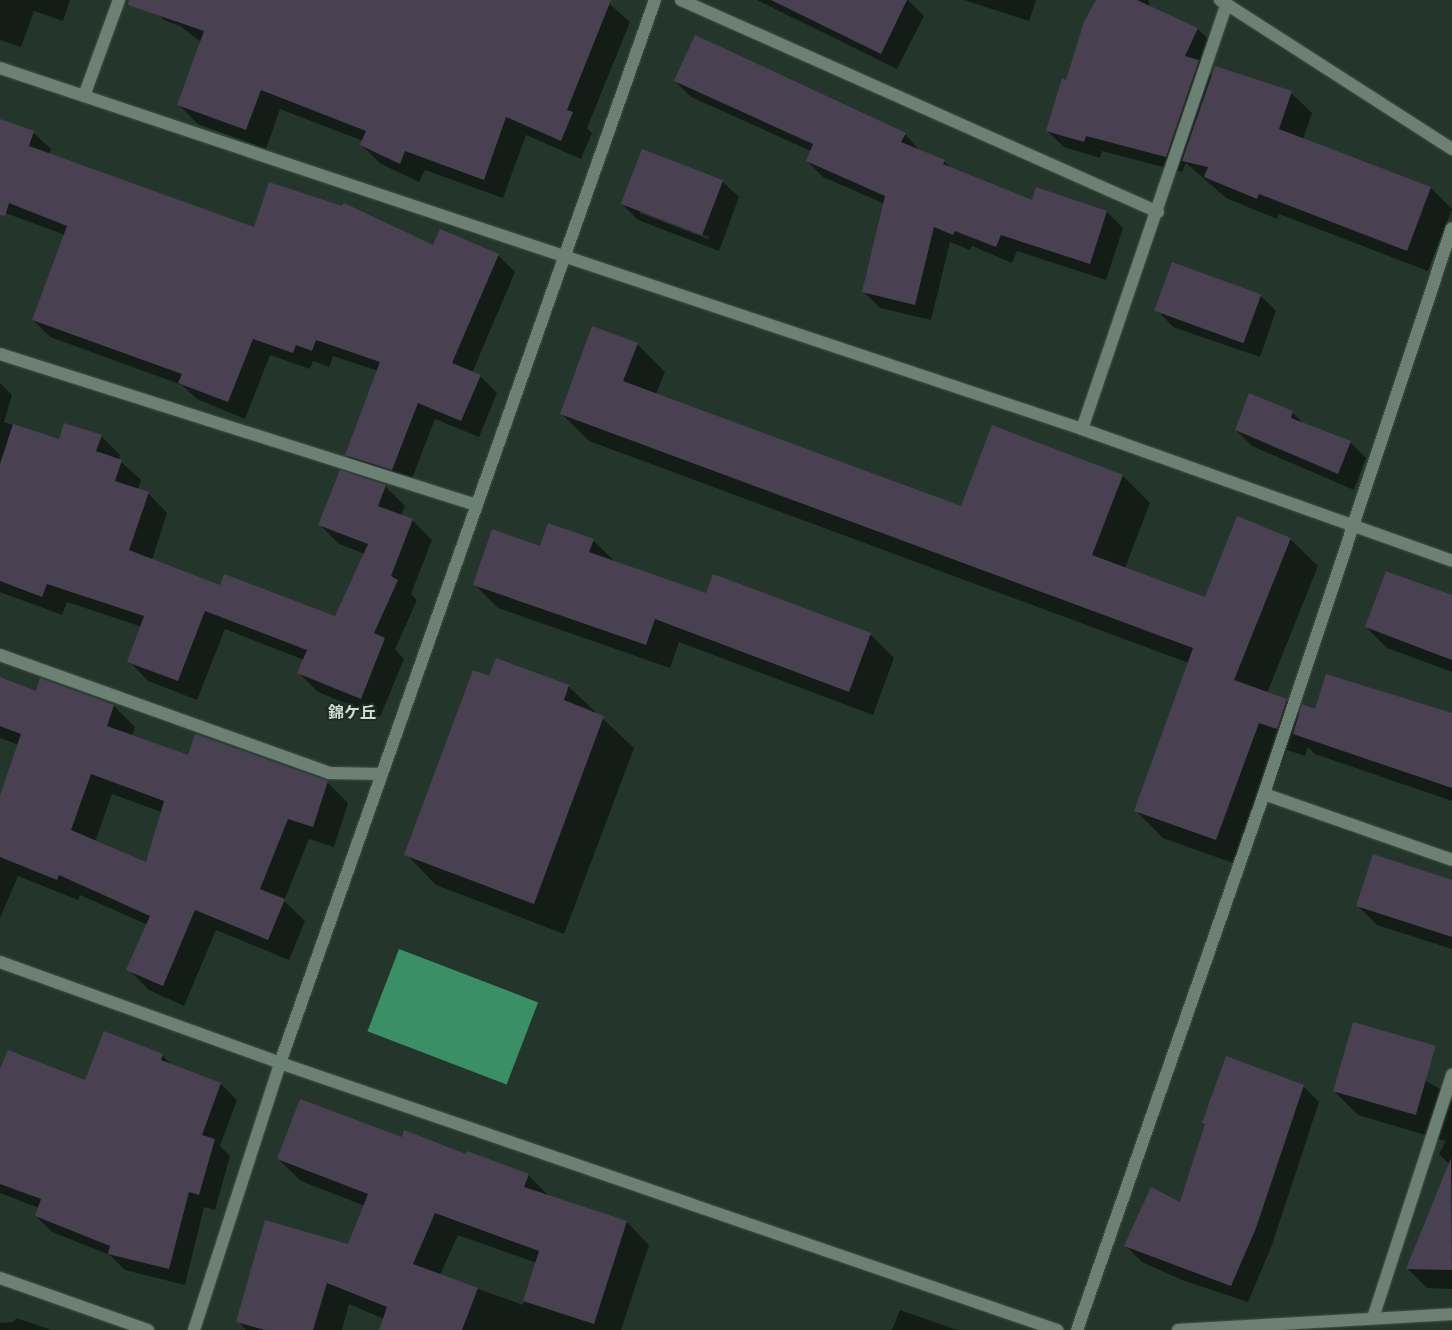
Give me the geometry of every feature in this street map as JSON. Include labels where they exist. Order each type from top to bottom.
[{"type":"street","points":[[84,96],[119,0]]},
{"type":"street","points":[[194,1330],[280,1063],[563,255],[655,0]]},
{"type":"street","points":[[681,0],[1158,212]]},
{"type":"street","points":[[1082,429],[1158,212],[1224,2],[1452,149]]},
{"type":"street","points":[[0,68],[1082,429],[1452,561]]},
{"type":"street","points":[[1077,1330],[1264,794],[1452,228]]},
{"type":"street","points":[[0,354],[475,505]]},
{"type":"street","points":[[0,655],[330,773],[382,774]]},
{"type":"street","points":[[1264,794],[1452,860]]},
{"type":"street","points":[[0,962],[280,1063],[1057,1330]]},
{"type":"street","points":[[1373,1318],[1452,1075]]},
{"type":"street","points":[[0,1278],[148,1330]]},
{"type":"street","points":[[1178,1330],[1452,1314]]},
{"type":"shaded area","points":[[399,949],[538,1002],[507,1085],[367,1031]]},
{"type":"building","points":[[129,0],[611,0],[567,110],[573,112],[561,141],[506,117],[484,180],[405,151],[400,164],[360,145],[366,131],[261,90],[246,130],[177,105],[204,31],[128,5]]},
{"type":"building","points":[[771,0],[907,0],[881,54]]},
{"type":"building","points":[[1096,0],[1137,0],[1198,28],[1185,56],[1199,60],[1166,157],[1086,136],[1084,142],[1046,131],[1062,78],[1066,80],[1084,22]]},
{"type":"building","points":[[695,35],[906,133],[901,142],[945,160],[943,164],[1032,200],[1036,187],[1107,211],[1090,264],[1001,235],[996,247],[955,231],[953,235],[934,227],[915,305],[862,292],[885,196],[806,161],[813,144],[674,81]]},
{"type":"building","points":[[1215,66],[1292,91],[1279,129],[1431,187],[1407,251],[1259,194],[1257,199],[1204,177],[1208,167],[1182,161]]},
{"type":"building","points":[[0,119],[34,131],[29,146],[254,227],[269,182],[342,206],[344,203],[433,245],[440,229],[499,254],[452,363],[481,375],[461,421],[418,403],[392,470],[345,455],[380,362],[316,340],[312,351],[296,345],[293,353],[253,339],[228,402],[178,383],[182,374],[32,320],[67,226],[9,203],[5,216],[0,215]]},
{"type":"building","points":[[642,149],[723,180],[702,235],[621,204]]},
{"type":"building","points":[[1172,262],[1261,294],[1243,343],[1154,311]]},
{"type":"building","points":[[592,326],[638,343],[623,381],[961,506],[992,425],[1123,475],[1092,555],[1205,597],[1237,516],[1291,538],[1234,680],[1287,699],[1277,729],[1259,723],[1216,840],[1134,811],[1193,648],[560,414]]},
{"type":"building","points":[[1249,393],[1293,411],[1291,418],[1351,441],[1338,474],[1235,430]]},
{"type":"building","points":[[64,423],[102,435],[96,451],[122,460],[115,481],[149,492],[129,550],[220,585],[224,574],[335,616],[368,544],[318,525],[340,470],[386,485],[378,506],[413,519],[391,576],[398,580],[374,633],[385,638],[361,699],[297,673],[307,650],[205,611],[178,681],[127,662],[144,616],[47,584],[42,597],[0,581],[0,464],[13,424],[59,439]]},
{"type":"building","points":[[548,523],[594,539],[589,552],[706,593],[713,574],[871,633],[849,692],[655,619],[646,645],[473,585],[492,529],[540,546]]},
{"type":"building","points":[[1386,571],[1452,595],[1452,660],[1365,627]]},
{"type":"building","points":[[496,658],[569,685],[564,700],[604,716],[534,904],[404,855],[473,670],[489,676]]},
{"type":"building","points":[[1326,674],[1452,713],[1452,788],[1293,734],[1302,704],[1315,709]]},
{"type":"building","points":[[0,677],[36,691],[40,678],[114,705],[107,726],[188,755],[195,734],[328,781],[313,827],[288,819],[260,889],[285,899],[268,940],[195,910],[163,986],[126,970],[150,916],[59,875],[57,880],[0,857],[0,796],[21,734],[0,726]],"holes":[[[91,774],[164,801],[146,862],[71,830]]]},
{"type":"building","points":[[1373,854],[1452,880],[1452,937],[1356,906]]},
{"type":"building","points":[[1353,1022],[1436,1046],[1416,1115],[1333,1091]]},
{"type":"building","points":[[104,1031],[163,1054],[161,1060],[221,1083],[202,1135],[215,1139],[199,1195],[189,1192],[169,1269],[108,1254],[110,1246],[35,1216],[41,1199],[0,1184],[0,1069],[8,1050],[85,1080]]},
{"type":"building","points":[[1226,1056],[1304,1085],[1256,1228],[1231,1286],[1124,1246],[1151,1187],[1180,1202],[1205,1124],[1202,1123]]},
{"type":"building","points":[[300,1099],[402,1137],[404,1130],[466,1154],[467,1151],[529,1174],[524,1187],[627,1221],[594,1324],[523,1301],[539,1251],[435,1213],[413,1264],[478,1288],[462,1330],[379,1330],[387,1307],[327,1283],[313,1330],[265,1330],[236,1322],[265,1220],[348,1244],[368,1194],[277,1159]]},
{"type":"building","points":[[1451,1158],[1452,1270],[1406,1269]]},
{"type":"district","name":"錦ケ丘","points":[[352,714]]}]
